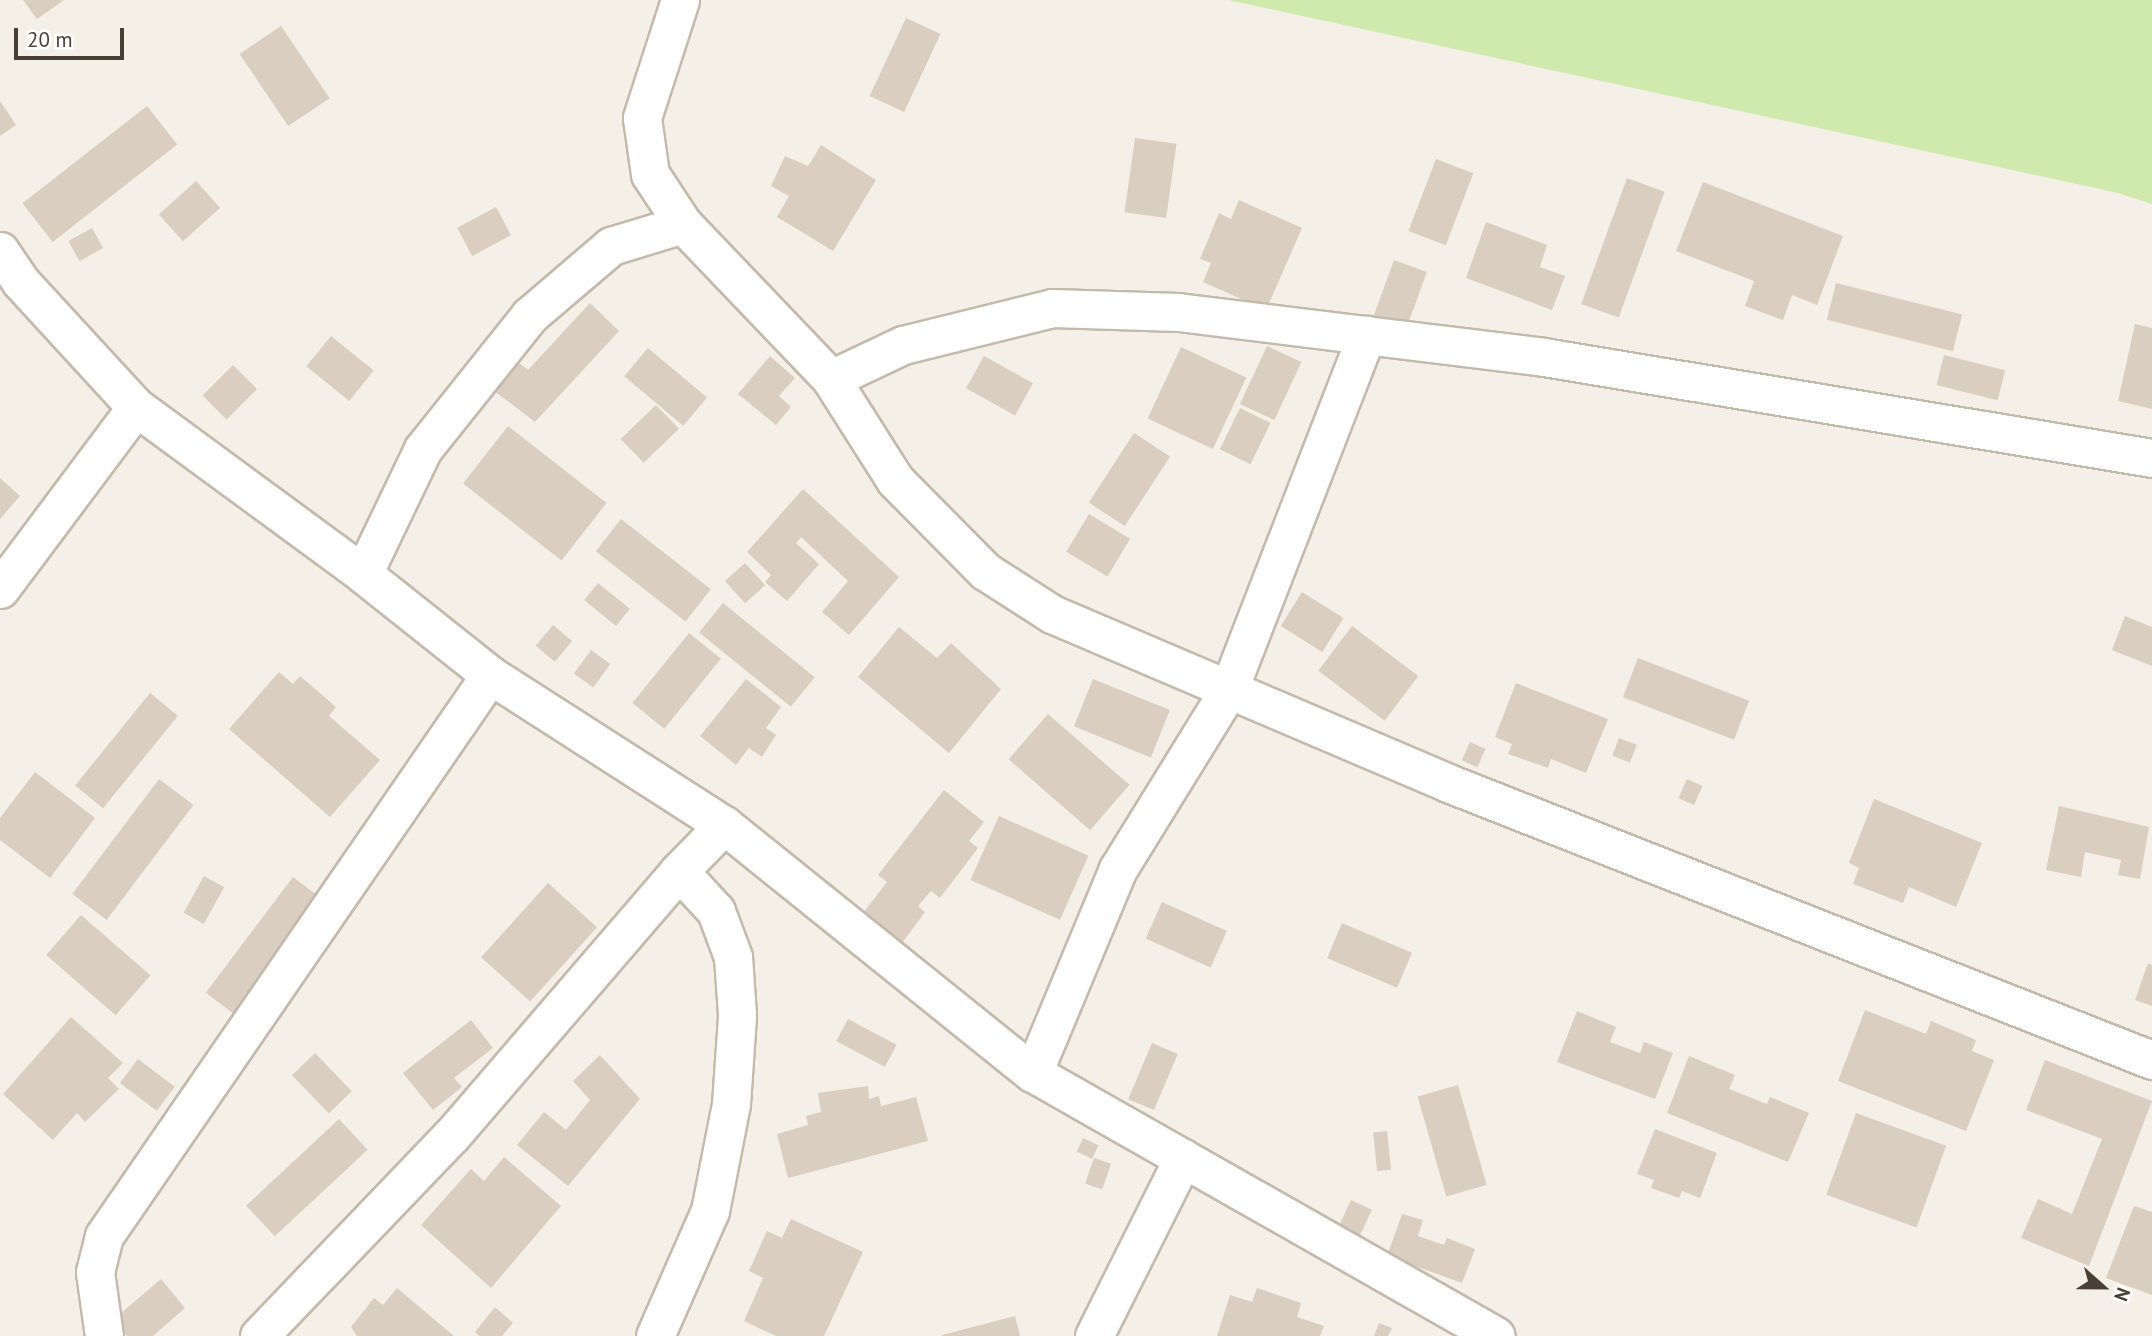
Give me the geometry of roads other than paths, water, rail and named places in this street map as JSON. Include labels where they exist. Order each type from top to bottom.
[{"type":"street","points":[[680,0],[642,118],[650,174],[683,224],[831,379],[895,480],[985,571],[1052,614],[1448,783],[2152,1060]]},
{"type":"street","points":[[363,574],[423,449],[529,316],[611,246],[683,224]]},
{"type":"street","points":[[0,251],[20,281],[136,407],[363,574],[490,675],[724,825],[1033,1073],[1496,1336]]},
{"type":"street","points":[[831,379],[903,345],[1052,309],[1178,312],[1558,359],[2152,458]]},
{"type":"street","points":[[1033,1073],[1118,869],[1229,689],[1366,335]]},
{"type":"street","points":[[0,589],[136,407]]},
{"type":"street","points":[[104,1336],[95,1272],[104,1236],[490,675]]},
{"type":"street","points":[[259,1336],[452,1135],[679,871],[724,825]]},
{"type":"street","points":[[655,1336],[710,1211],[731,1104],[737,1015],[733,957],[716,911],[679,871]]},
{"type":"street","points":[[1094,1336],[1183,1158]]}]
